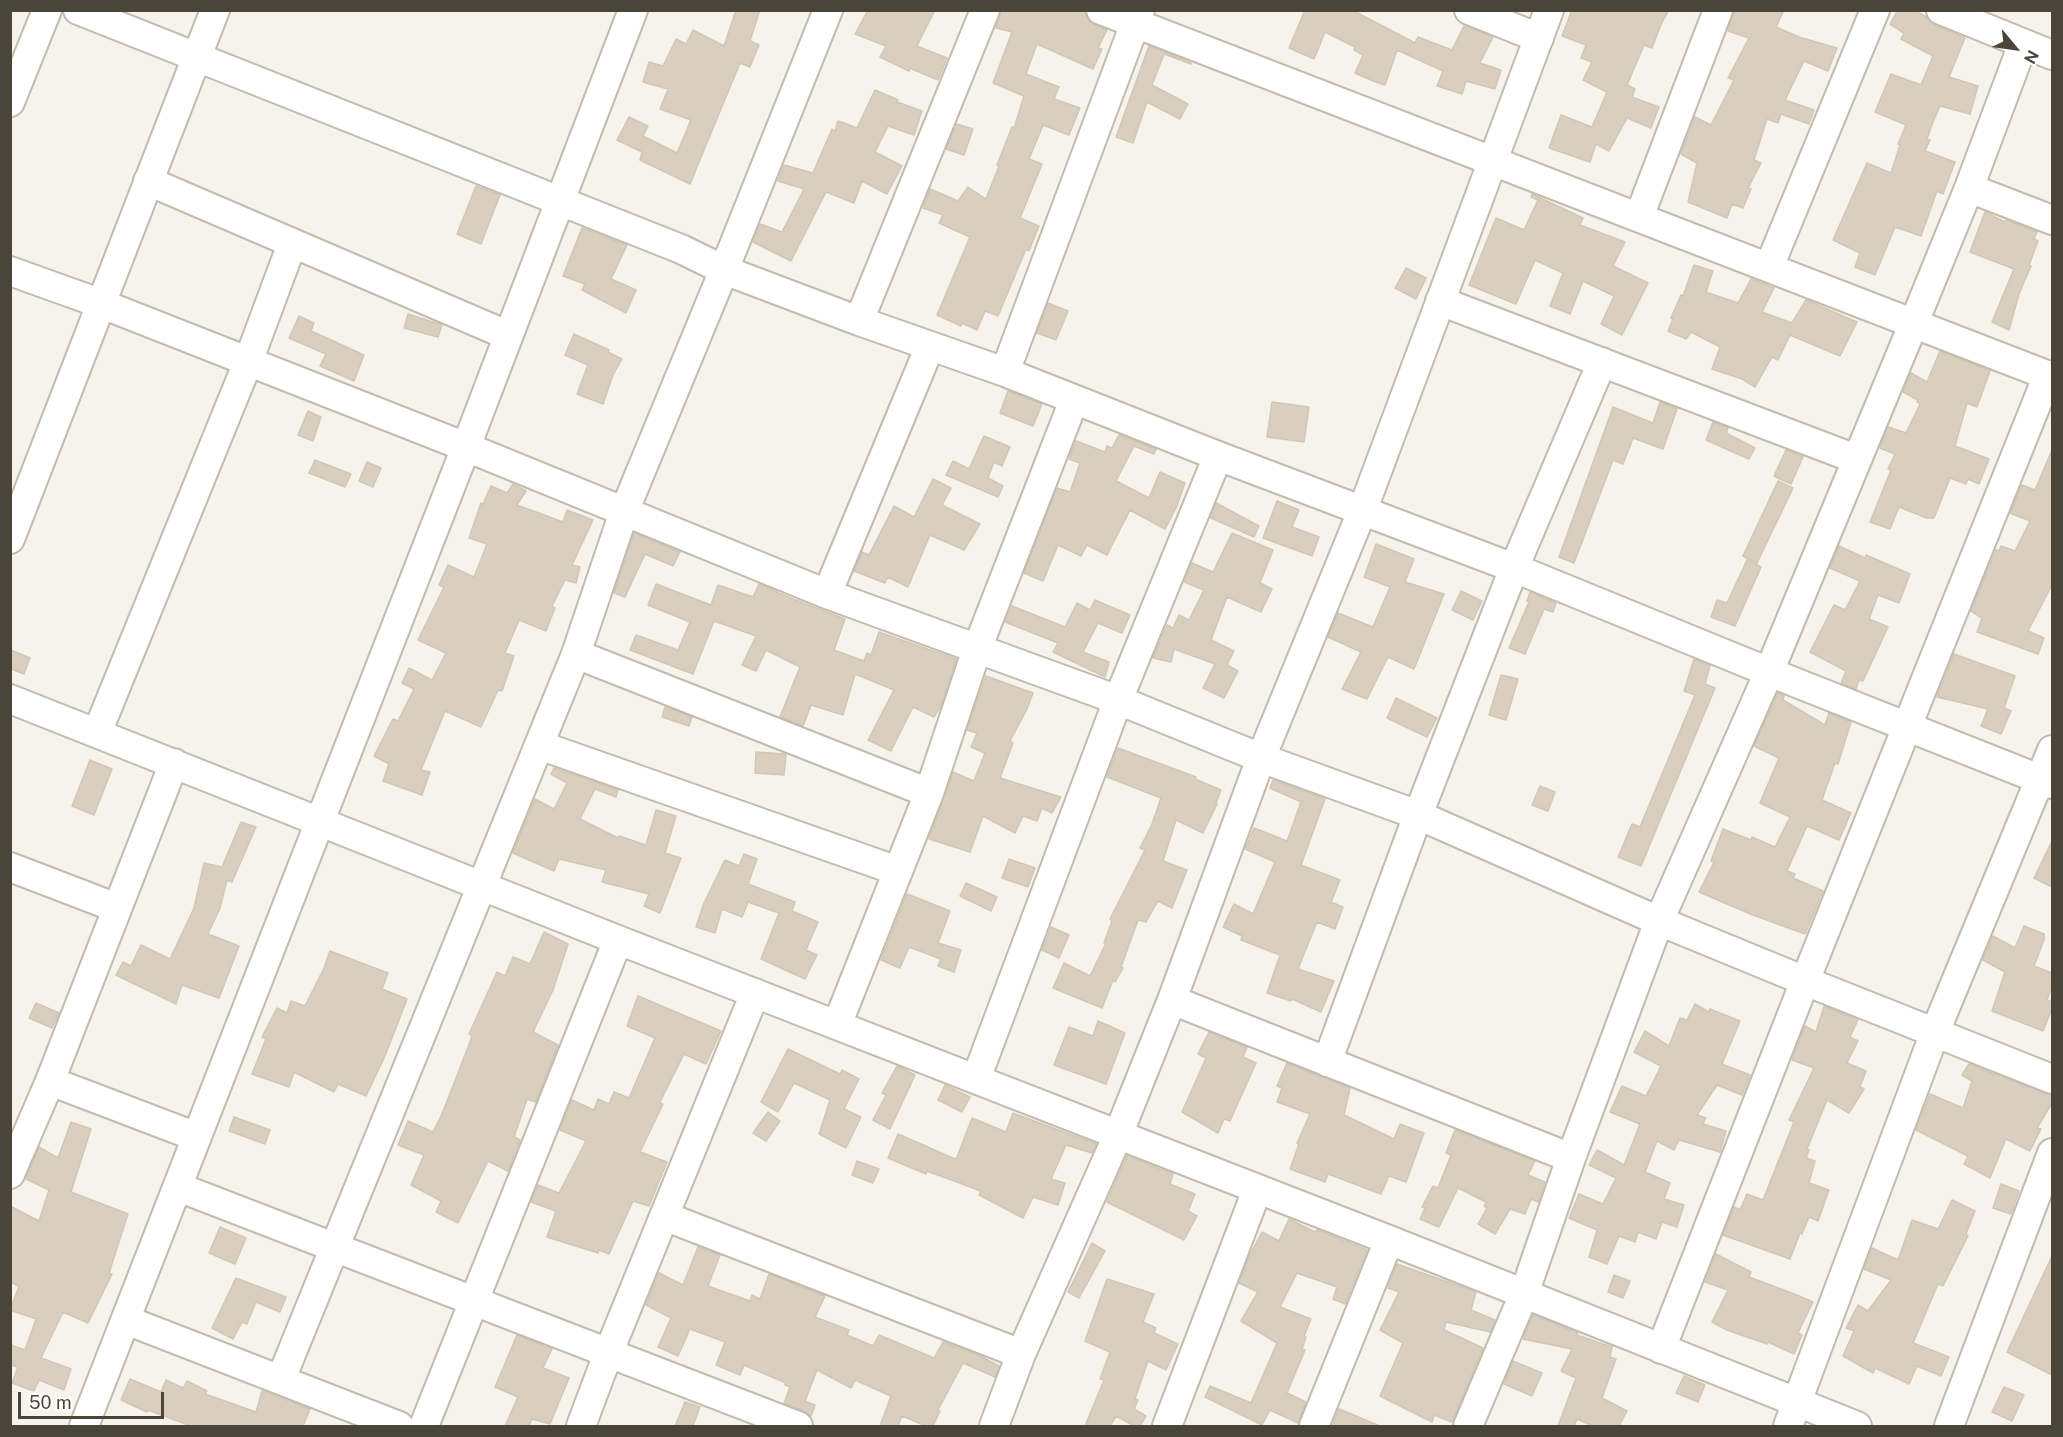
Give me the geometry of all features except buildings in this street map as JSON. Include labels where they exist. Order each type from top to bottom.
[{"type":"street","points":[[10,102],[47,10]]},
{"type":"street","points":[[78,10],[681,249],[724,270],[859,321],[1005,372],[1218,456],[1363,509],[1906,727],[2047,781]]},
{"type":"street","points":[[10,539],[215,10]]},
{"type":"street","points":[[84,1426],[466,447],[633,10]]},
{"type":"street","points":[[281,1379],[576,654],[624,513],[828,10]]},
{"type":"street","points":[[859,321],[985,10]]},
{"type":"street","points":[[1101,10],[1138,17],[1492,160],[2050,376],[1906,727],[1661,1349]]},
{"type":"street","points":[[1469,10],[1539,38]]},
{"type":"street","points":[[994,1426],[1021,1354],[1118,1135],[1172,1000],[1261,758],[1363,509],[1549,10]]},
{"type":"street","points":[[1639,217],[1718,10]]},
{"type":"street","points":[[1769,267],[1875,10]]},
{"type":"street","points":[[1941,10],[1980,18],[2023,44],[2052,55]]},
{"type":"street","points":[[1005,372],[1138,17]]},
{"type":"street","points":[[1468,1426],[1524,1294],[1571,1158],[1659,921],[1769,672],[1856,459],[1914,325],[2023,44]]},
{"type":"street","points":[[148,181],[507,335]]},
{"type":"street","points":[[1969,188],[2052,220]]},
{"type":"street","points":[[97,733],[248,362],[292,244]]},
{"type":"street","points":[[10,271],[102,304],[466,447],[827,594],[1118,700],[1261,758],[1418,815],[1659,921],[2052,1079]]},
{"type":"street","points":[[1440,301],[1856,459]]},
{"type":"street","points":[[827,594],[930,346]]},
{"type":"street","points":[[1327,1062],[1418,815],[1514,568],[1602,362]]},
{"type":"street","points":[[837,1024],[930,793],[977,648],[1074,400]]},
{"type":"street","points":[[976,1079],[1118,700],[1218,456]]},
{"type":"street","points":[[576,654],[930,793]]},
{"type":"street","points":[[10,699],[618,940],[1524,1294],[1661,1349],[1792,1414],[1857,1426]]},
{"type":"street","points":[[539,745],[898,871]]},
{"type":"street","points":[[1792,1414],[1935,1032],[2047,781],[2052,750]]},
{"type":"street","points":[[10,1174],[50,1081],[174,763]]},
{"type":"street","points":[[10,867],[117,908]]},
{"type":"street","points":[[424,1426],[618,940]]},
{"type":"street","points":[[581,1426],[755,993]]},
{"type":"street","points":[[1172,1000],[1571,1158]]},
{"type":"street","points":[[50,1081],[196,1137]]},
{"type":"street","points":[[1949,1426],[2052,1153]]},
{"type":"street","points":[[178,1187],[798,1426]]},
{"type":"street","points":[[1167,1426],[1257,1190]]},
{"type":"street","points":[[664,1216],[1021,1354]]},
{"type":"street","points":[[1314,1426],[1389,1240]]},
{"type":"street","points":[[126,1320],[399,1426]]}]
